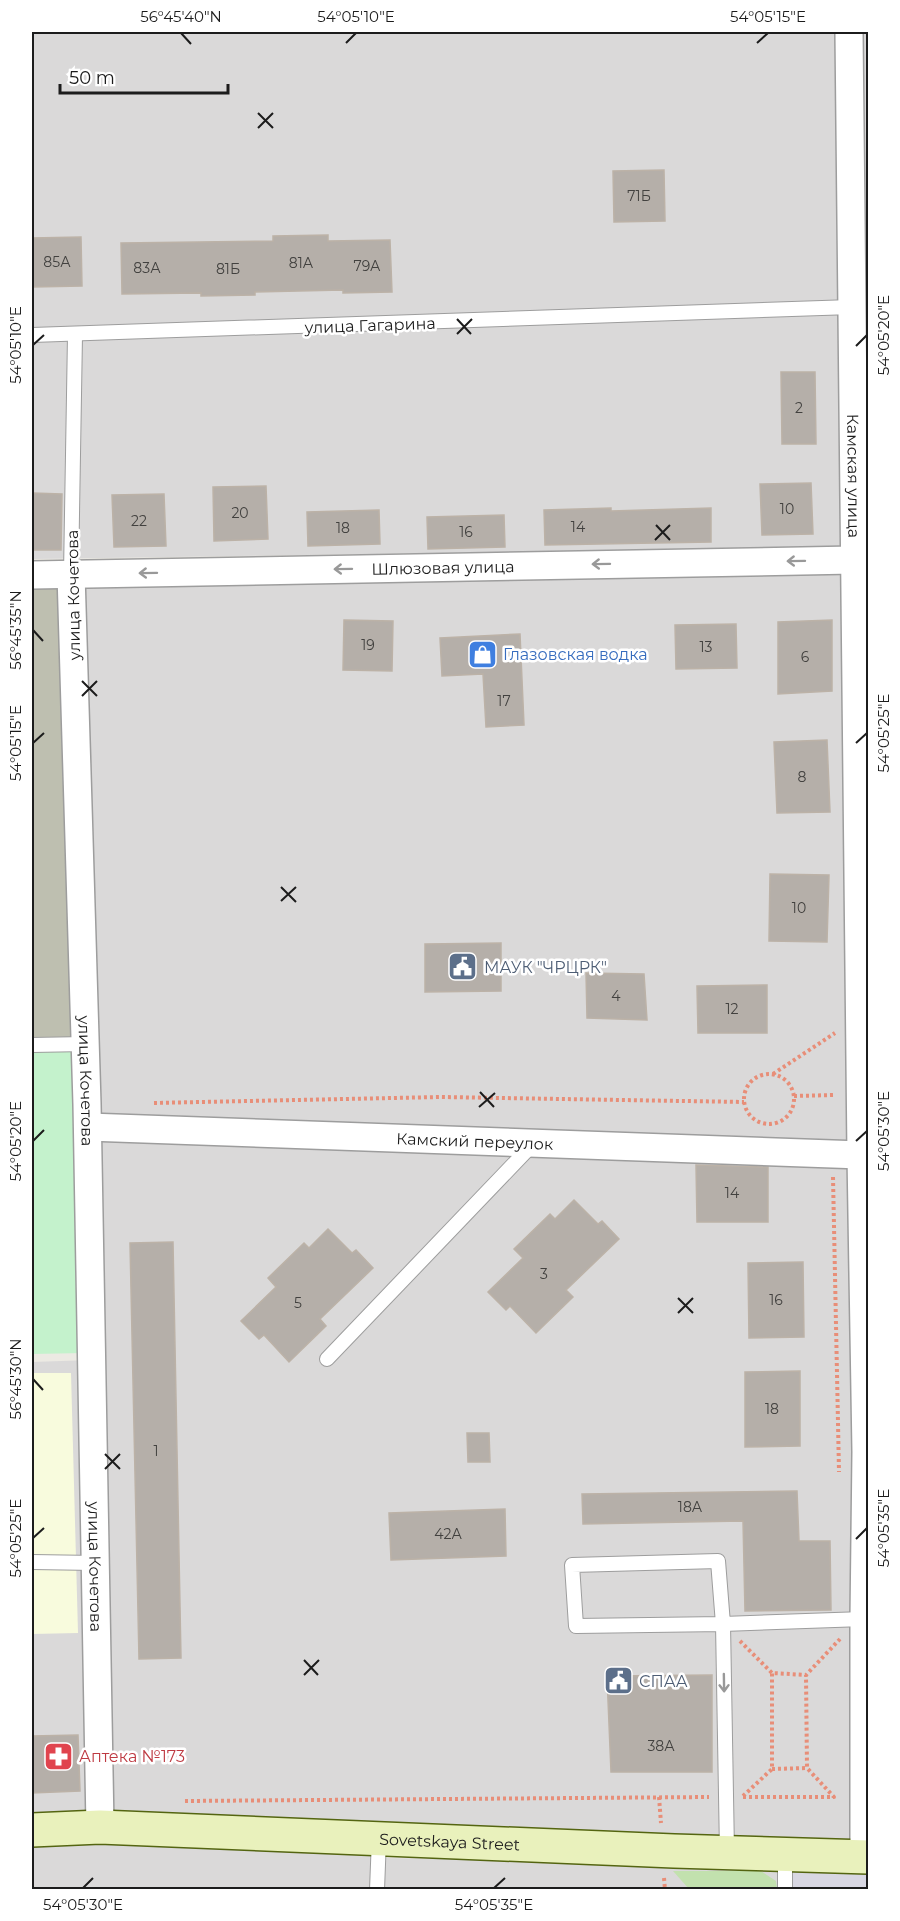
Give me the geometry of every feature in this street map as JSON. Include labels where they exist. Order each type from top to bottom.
[{"type":"main road","name":"Sovetskaya Street","points":[[32,1830],[100,1827],[866,1857]]},
{"type":"street","name":"Камская улица","points":[[849,32],[852,307],[860,368],[854,560],[863,706],[861,1155],[867,1452],[864,1619],[866,1857]]},
{"type":"street","name":"Шлюзовая улица","points":[[32,575],[854,560]]},
{"type":"street","name":"улица Кочетова","points":[[71,574],[88,1127],[100,1827]]},
{"type":"street","name":"Камский переулок","points":[[88,1127],[861,1155]]},
{"type":"lane","name":"улица Гагарина","points":[[32,335],[852,307]]},
{"type":"lane","name":"улица Кочетова","points":[[71,574],[75,335]]},
{"type":"lane","points":[[32,1045],[86,1044]]},
{"type":"lane","points":[[327,1359],[534,1143]]},
{"type":"lane","points":[[727,1852],[723,1624],[718,1561],[572,1565],[576,1626],[723,1624],[864,1619]]},
{"type":"lane","points":[[32,1562],[95,1563]]},
{"type":"lane","points":[[377,1890],[379,1838]]},
{"type":"lane","points":[[785,1854],[785,1890]]},
{"type":"path","points":[[773,1074],[836,1032],[836,1043]]},
{"type":"path","points":[[773,1074],[787,1081],[794,1096],[791,1111],[780,1121],[773,1123],[757,1121],[750,1117],[744,1102],[747,1086],[751,1081],[757,1076],[773,1074]]},
{"type":"path","points":[[834,1107],[835,1085]]},
{"type":"path","points":[[794,1096],[835,1095]]},
{"type":"path","points":[[146,1103],[441,1097],[744,1102]]},
{"type":"path","points":[[834,1154],[839,1478]]},
{"type":"path","points":[[723,1624],[772,1672],[806,1675]]},
{"type":"path","points":[[834,1797],[807,1768],[806,1675],[843,1637],[843,1649]]},
{"type":"path","points":[[772,1672],[772,1769]]},
{"type":"path","points":[[743,1797],[772,1769],[807,1768]]},
{"type":"path","points":[[181,1801],[834,1797],[842,1790]]},
{"type":"shaded area","points":[[32,32],[835,32],[847,547],[32,559]]},
{"type":"shaded area","points":[[849,32],[868,32],[868,1857],[379,1838],[382,1858],[792,1864],[793,1889],[32,1889],[32,1362],[91,1360],[71,574],[854,560]]},
{"type":"shaded area","points":[[71,574],[85,1042],[32,1042],[32,575]]},
{"type":"shaded area","points":[[32,1373],[71,1373],[78,1633],[32,1634]]},
{"type":"shaded area","points":[[792,1864],[868,1866],[868,1889],[793,1889]]},
{"type":"green space","points":[[80,1048],[85,1353],[32,1354],[32,1049]]},
{"type":"green space","points":[[673,1871],[761,1871],[776,1881],[777,1889],[689,1889]]},
{"type":"building","points":[[664,170],[665,221],[614,222],[613,171]]},
{"type":"building","points":[[328,235],[328,241],[390,240],[392,292],[343,293],[343,290],[201,296],[201,293],[122,294],[121,243],[273,241],[273,236]]},
{"type":"building","points":[[81,237],[82,286],[33,287],[32,238]]},
{"type":"building","points":[[781,372],[815,372],[816,444],[782,444]]},
{"type":"building","points":[[811,483],[813,534],[762,535],[760,484]]},
{"type":"building","points":[[266,486],[268,539],[214,541],[213,487]]},
{"type":"building","points":[[32,493],[62,494],[61,550],[32,550]]},
{"type":"building","points":[[164,494],[166,546],[114,547],[112,495]]},
{"type":"building","points":[[611,508],[611,511],[711,508],[711,542],[545,545],[544,510]]},
{"type":"building","points":[[379,510],[380,544],[308,546],[307,512]]},
{"type":"building","points":[[504,515],[505,547],[428,549],[427,517]]},
{"type":"building","points":[[344,620],[393,621],[392,671],[343,670]]},
{"type":"building","points":[[832,620],[832,691],[778,694],[778,622]]},
{"type":"building","points":[[736,624],[737,668],[676,669],[675,625]]},
{"type":"building","points":[[520,634],[524,725],[486,727],[483,674],[442,676],[440,638]]},
{"type":"building","points":[[827,740],[830,812],[777,813],[774,742]]},
{"type":"building","points":[[770,874],[829,875],[827,942],[769,941]]},
{"type":"building","name":"МАУК \"ЧРЦРК\"","points":[[501,943],[501,991],[425,992],[425,944]]},
{"type":"building","points":[[586,973],[644,974],[647,1020],[587,1018]]},
{"type":"building","points":[[767,985],[767,1033],[698,1033],[697,986]]},
{"type":"building","points":[[696,1165],[768,1167],[768,1222],[697,1222]]},
{"type":"building","points":[[574,1200],[598,1224],[602,1221],[619,1239],[566,1290],[573,1297],[536,1333],[510,1306],[506,1310],[488,1292],[523,1258],[514,1249],[550,1214],[555,1219]]},
{"type":"building","points":[[328,1229],[352,1253],[356,1250],[373,1268],[320,1319],[326,1326],[289,1362],[264,1335],[259,1339],[241,1321],[276,1287],[268,1278],[304,1243],[309,1248]]},
{"type":"building","points":[[173,1242],[181,1658],[139,1659],[130,1243]]},
{"type":"building","points":[[803,1262],[804,1337],[749,1338],[748,1263]]},
{"type":"building","points":[[800,1371],[800,1446],[745,1447],[745,1372]]},
{"type":"building","points":[[467,1433],[489,1433],[490,1462],[468,1462]]},
{"type":"building","points":[[797,1491],[799,1541],[830,1541],[831,1610],[745,1611],[743,1521],[583,1524],[582,1494]]},
{"type":"building","points":[[505,1509],[506,1556],[391,1560],[389,1513]]},
{"type":"building","points":[[712,1675],[712,1772],[611,1772],[607,1676]]},
{"type":"building","points":[[78,1735],[80,1791],[32,1793],[32,1736]]},
{"type":"place","name":"Глазовская водка","points":[[482,654]]},
{"type":"place","name":"МАУК \"ЧРЦРК\"","points":[[463,967]]},
{"type":"place","name":"СПАА","points":[[618,1681]]},
{"type":"place","name":"Аптека №173","points":[[58,1756]]}]
